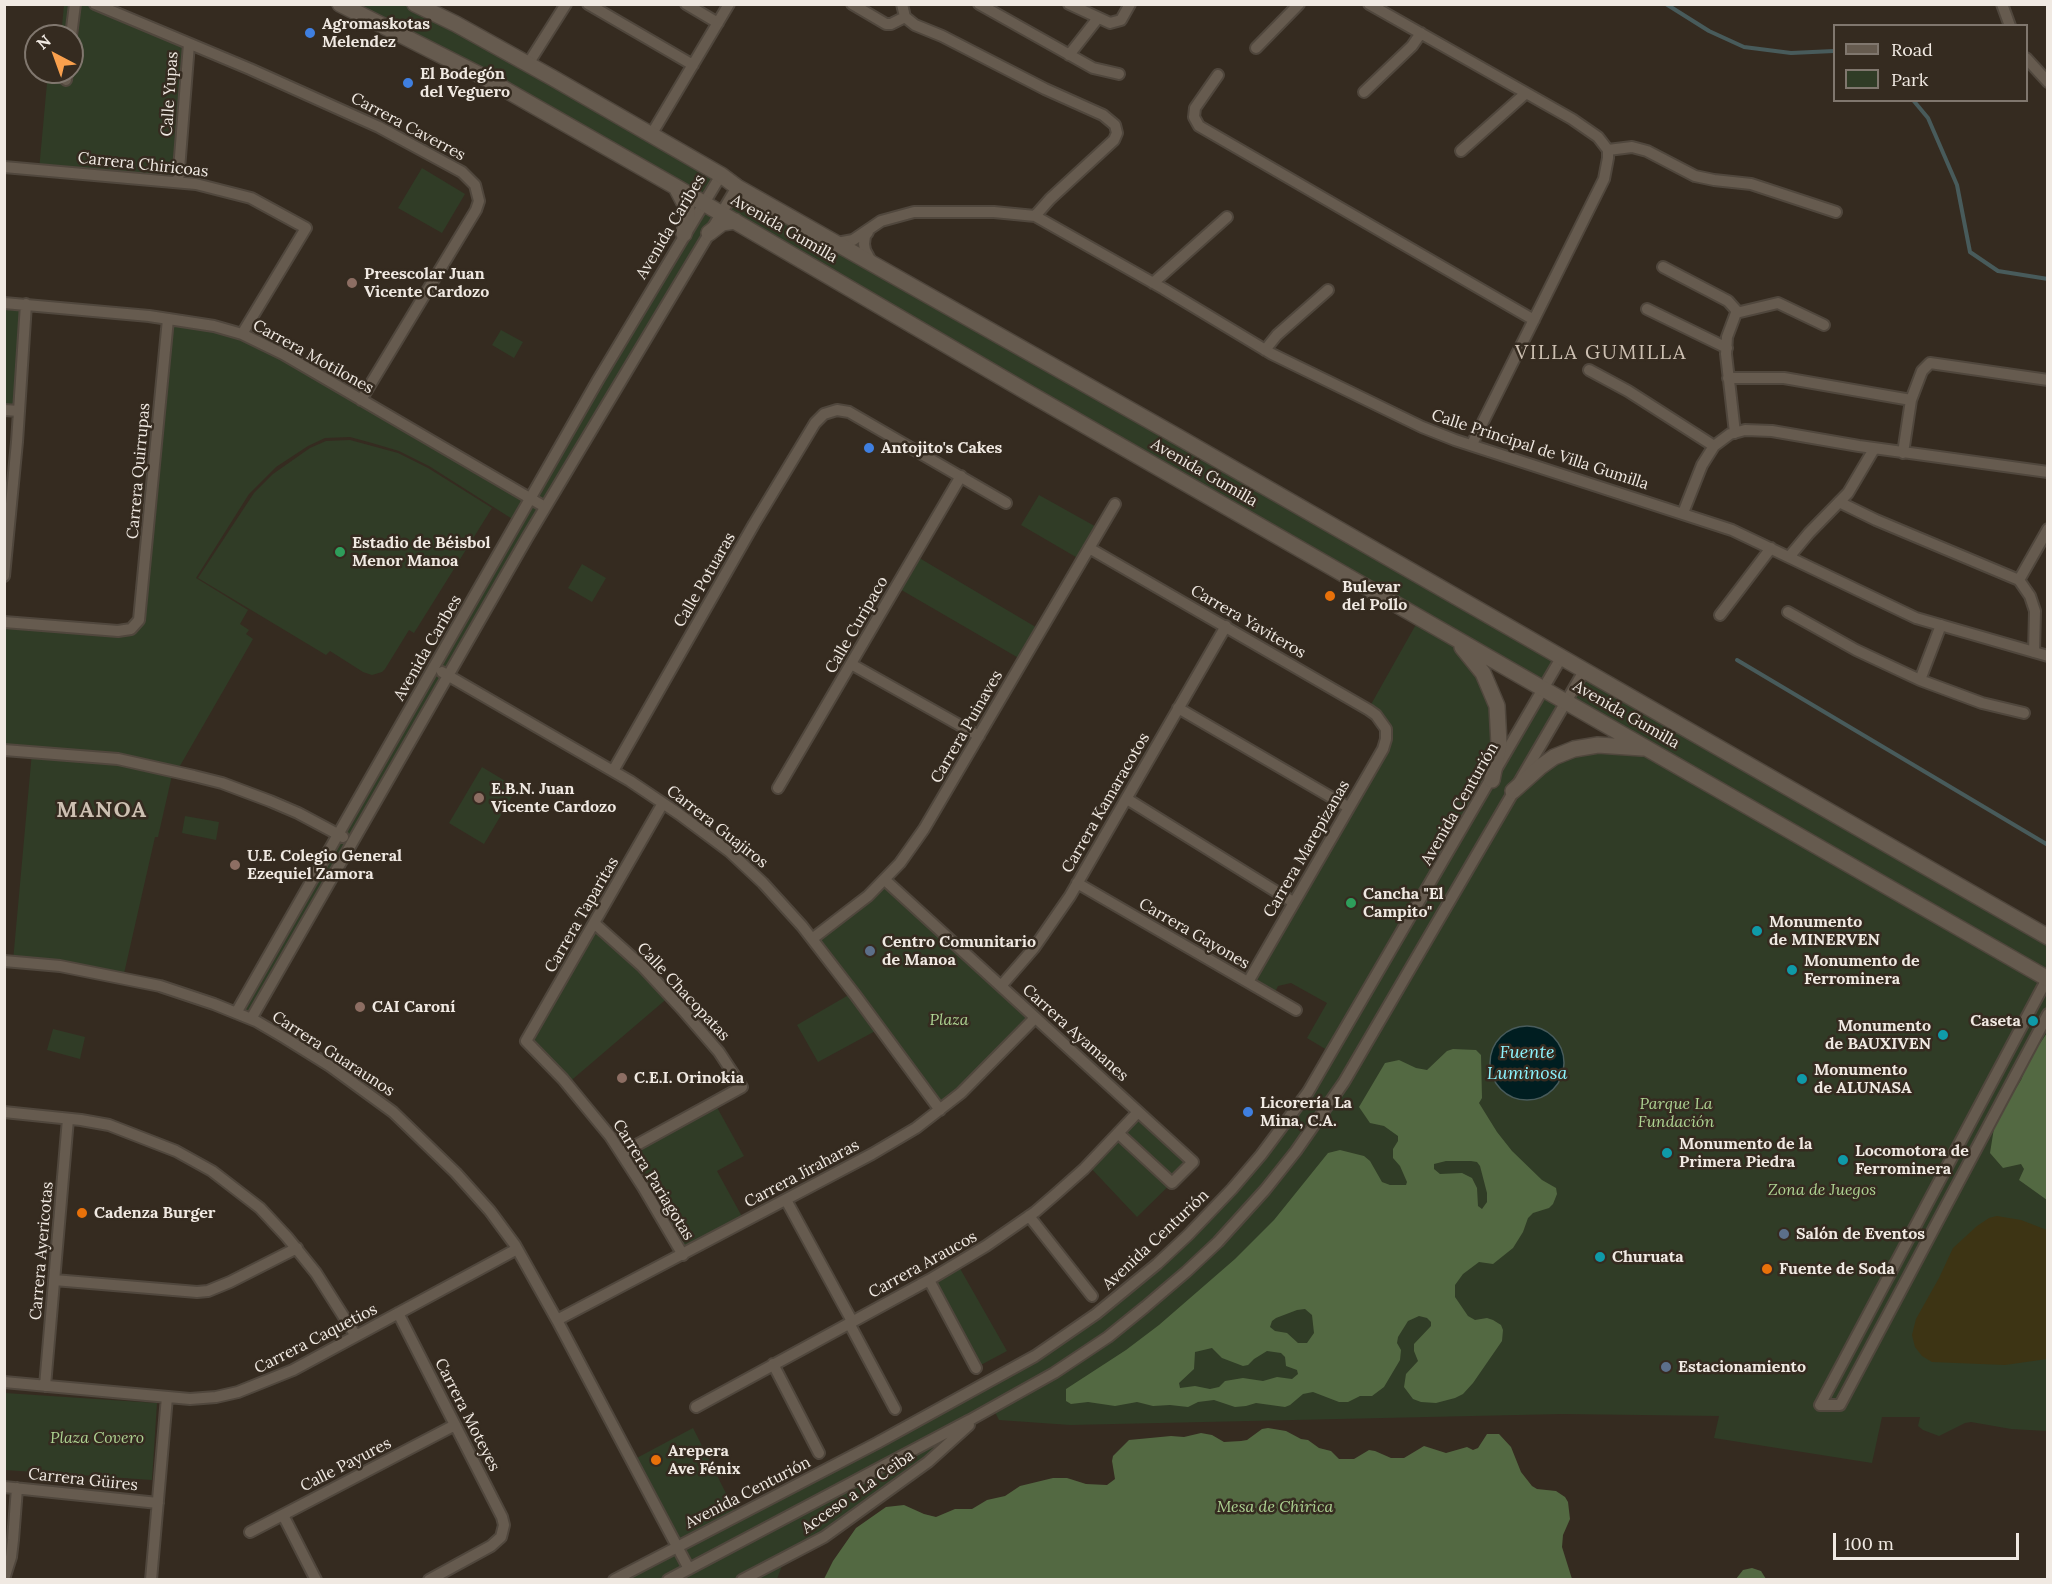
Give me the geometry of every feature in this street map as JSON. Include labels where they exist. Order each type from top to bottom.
[{"type":"main road","name":"Avenida Gumilla","points":[[340,4],[478,74],[2047,978]]},
{"type":"main road","name":"Avenida Gumilla","points":[[423,7],[528,64],[721,175],[737,187],[2048,937]]},
{"type":"main road","points":[[676,187],[687,208],[684,234]]},
{"type":"main road","points":[[709,233],[722,223],[735,221]]},
{"type":"main road","points":[[1452,636],[1483,673],[1497,706],[1499,744],[1492,780]]},
{"type":"main road","points":[[1513,791],[1540,766],[1574,749],[1598,746],[1648,749]]},
{"type":"street","points":[[72,24],[75,4]]},
{"type":"street","name":"Carrera Caverres","points":[[95,4],[319,98],[379,127],[462,172],[475,184],[478,201],[476,210],[361,400]]},
{"type":"street","points":[[528,64],[566,4]]},
{"type":"street","points":[[588,4],[693,65]]},
{"type":"street","points":[[686,4],[718,23]]},
{"type":"street","points":[[651,135],[729,4]]},
{"type":"street","points":[[852,4],[886,24],[905,17]]},
{"type":"street","points":[[902,4],[905,17],[925,30],[942,36],[1113,121],[1117,133],[1114,140],[1050,199],[1035,216]]},
{"type":"street","points":[[980,4],[1093,68],[1119,74]]},
{"type":"street","points":[[1069,4],[1110,23],[1118,22],[1124,17],[1130,4]]},
{"type":"street","points":[[1256,48],[1299,4]]},
{"type":"street","points":[[1369,4],[1589,131],[1598,137],[1608,150],[1604,179],[1472,444]]},
{"type":"street","points":[[2002,4],[2009,24]]},
{"type":"street","points":[[1069,55],[1098,18]]},
{"type":"street","points":[[1364,92],[1412,46],[1421,33]]},
{"type":"street","name":"Calle Yupas","points":[[178,182],[189,44]]},
{"type":"street","points":[[2028,60],[2048,82]]},
{"type":"street","points":[[1218,75],[1195,108],[1194,117],[1199,126],[1534,320]]},
{"type":"street","points":[[1461,151],[1526,93]]},
{"type":"street","points":[[1608,150],[1632,147],[1647,151],[1695,176],[1751,184],[1836,212]]},
{"type":"street","name":"Carrera Chiricoas","points":[[4,167],[178,182],[213,188],[251,198],[306,228],[242,334]]},
{"type":"street","name":"Avenida Caribes","points":[[237,1013],[702,202],[721,175]]},
{"type":"street","name":"Avenida Caribes","points":[[251,1019],[545,507],[737,187]]},
{"type":"street","name":"Calle Principal de Villa Gumilla","points":[[837,243],[853,240],[881,221],[914,212],[994,212],[1035,216],[1265,350],[1422,427],[1455,440],[1732,530],[1916,618],[2048,656]]},
{"type":"street","points":[[1153,283],[1227,217]]},
{"type":"street","points":[[870,229],[865,236],[864,244],[872,263]]},
{"type":"street","points":[[1662,267],[1728,301],[1734,307],[1736,313],[1727,337],[1727,348],[1728,378],[1735,433]]},
{"type":"street","points":[[1265,350],[1277,335],[1328,290]]},
{"type":"street","name":"Carrera Motilones","points":[[4,303],[168,319],[214,326],[242,334],[283,354],[545,507]]},
{"type":"street","points":[[1736,313],[1778,303],[1824,325]]},
{"type":"street","points":[[4,576],[26,304]]},
{"type":"street","points":[[1647,309],[1727,348]]},
{"type":"street","name":"Carrera Quirrupas","points":[[4,622],[118,631],[131,629],[136,625],[141,614],[168,319]]},
{"type":"street","points":[[1903,453],[1911,400],[1922,371],[1927,365],[1932,363],[2048,380]]},
{"type":"street","points":[[1589,370],[1637,396],[1714,446]]},
{"type":"street","points":[[1728,378],[1784,378],[1911,400]]},
{"type":"street","points":[[4,410],[19,411]]},
{"type":"street","name":"Calle Potuaras","points":[[613,771],[754,524],[807,435],[820,418],[831,411],[849,412],[961,476]]},
{"type":"street","points":[[1683,513],[1702,465],[1714,446],[1724,438],[1745,430],[1772,431],[1874,449],[2048,472]]},
{"type":"street","points":[[1790,557],[1859,477],[1874,449]]},
{"type":"street","points":[[961,476],[1006,503]]},
{"type":"street","name":"Calle Curipaco","points":[[778,788],[961,476]]},
{"type":"street","points":[[1839,502],[1865,516],[2019,580],[2030,596],[2035,611],[2034,652]]},
{"type":"street","name":"Carrera Puinaves","points":[[813,939],[852,910],[885,880],[924,829],[1115,504]]},
{"type":"street","points":[[2019,580],[2048,529]]},
{"type":"street","name":"Carrera Yaviteros","points":[[1089,548],[1369,710],[1377,715],[1386,729]]},
{"type":"street","points":[[1720,615],[1771,548]]},
{"type":"street","points":[[1788,612],[1856,650],[1920,680],[1982,703],[2024,713]]},
{"type":"street","points":[[1920,680],[1941,625]]},
{"type":"street","name":"Carrera Kamaracotos","points":[[1001,986],[1034,948],[1077,883],[1226,626]]},
{"type":"street","name":"Avenida Centurión","points":[[614,1580],[878,1443],[1035,1356],[1096,1314],[1157,1264],[1188,1235],[1261,1155],[1308,1092],[1492,780],[1561,658]]},
{"type":"street","points":[[851,664],[979,736]]},
{"type":"street","name":"Carrera Guajiros","points":[[434,667],[613,771],[714,839],[742,863],[813,939],[940,1110]]},
{"type":"street","points":[[668,1580],[982,1414],[1054,1373],[1108,1336],[1186,1272],[1253,1205],[1296,1151],[1356,1063],[1584,671]]},
{"type":"street","points":[[1178,708],[1348,807]]},
{"type":"street","name":"Carrera Marepizanas","points":[[1248,982],[1383,749],[1386,729]]},
{"type":"street","points":[[4,750],[96,756],[165,768],[243,791],[298,813],[352,842]]},
{"type":"street","points":[[1127,799],[1293,902]]},
{"type":"street","name":"Carrera Taparitas","points":[[526,1041],[663,803]]},
{"type":"street","name":"Carrera Ayamanes","points":[[885,880],[1193,1162],[1172,1183],[1118,1133]]},
{"type":"street","name":"Carrera Gayones","points":[[1077,883],[1296,1010]]},
{"type":"street","name":"Calle Chacopatas","points":[[594,923],[642,966],[681,1008],[719,1052],[742,1087],[622,1153]]},
{"type":"street","name":"Carrera Guaraunos","points":[[4,961],[60,966],[160,986],[237,1013],[330,1066],[393,1112],[456,1173],[490,1211],[517,1249],[558,1320],[689,1569]]},
{"type":"street","points":[[2047,978],[1820,1405],[1840,1405],[2048,1014]]},
{"type":"street","name":"Carrera Jiraharas","points":[[558,1320],[893,1142],[940,1110],[980,1075],[1035,1018]]},
{"type":"street","name":"Carrera Pariagotas","points":[[526,1041],[580,1100],[622,1153],[653,1202],[682,1255]]},
{"type":"street","points":[[4,1112],[94,1122],[123,1130],[196,1161],[260,1208],[297,1248],[334,1299],[356,1336]]},
{"type":"street","name":"Carrera Araucos","points":[[696,1407],[929,1280],[986,1246],[1029,1216],[1075,1177],[1138,1112]]},
{"type":"street","name":"Carrera Ayericotas","points":[[45,1386],[68,1119]]},
{"type":"street","points":[[786,1200],[895,1409]]},
{"type":"street","points":[[1029,1216],[1092,1296]]},
{"type":"street","points":[[54,1280],[208,1291],[297,1248]]},
{"type":"street","name":"Carrera Caquetios","points":[[4,1382],[203,1399],[246,1389],[293,1370],[517,1249]]},
{"type":"street","points":[[929,1280],[976,1368]]},
{"type":"street","name":"Carrera Moteyes","points":[[398,1313],[502,1517],[501,1537],[491,1546],[429,1580]]},
{"type":"street","points":[[773,1364],[819,1453]]},
{"type":"street","points":[[151,1580],[167,1397]]},
{"type":"street","name":"Acceso a La Ceiba","points":[[742,1580],[824,1537],[854,1517],[928,1462],[982,1414]]},
{"type":"street","name":"Calle Payures","points":[[250,1532],[455,1425]]},
{"type":"street","name":"Carrera Güires","points":[[4,1487],[158,1503]]},
{"type":"street","points":[[5,1576],[13,1540],[17,1488]]},
{"type":"street","points":[[283,1515],[316,1580]]},
{"type":"green space","points":[[64,5],[95,5],[189,44],[178,182],[39,170],[47,84],[84,84],[84,24],[62,24]]},
{"type":"green space","points":[[341,5],[405,5],[426,14],[716,176],[702,200]]},
{"type":"green space","points":[[422,168],[465,194],[442,233],[398,208]]},
{"type":"green space","points":[[737,189],[1559,658],[1543,687],[723,212]]},
{"type":"green space","points":[[702,202],[721,213],[251,1019],[236,1013],[517,522],[429,466],[399,451],[350,437],[325,438],[276,467],[249,494],[196,578],[248,610],[240,624],[249,630],[246,634],[253,639],[177,771],[173,771],[158,837],[155,837],[123,978],[13,961],[32,752],[5,750],[4,622],[118,631],[136,625],[168,319],[242,334],[531,498]]},
{"type":"green space","points":[[4,303],[26,304],[19,411],[5,410]]},
{"type":"green space","points":[[501,330],[523,342],[514,358],[492,345]]},
{"type":"green space","name":"Estadio de Béisbol Menor Manoa","points":[[350,440],[398,453],[428,468],[492,508],[414,633],[409,630],[385,669],[372,675],[363,672],[330,651],[326,655],[198,578],[254,493],[273,474],[310,448],[326,441]]},
{"type":"green space","points":[[1039,495],[1100,529],[1081,560],[1021,525]]},
{"type":"green space","points":[[916,556],[1039,629],[1022,660],[898,588]]},
{"type":"green space","points":[[582,564],[606,578],[592,602],[568,588]]},
{"type":"green space","name":"Parque La Fundación","points":[[1419,619],[1451,637],[1489,688],[1495,758],[1544,689],[1566,701],[1515,788],[1564,752],[1648,749],[2047,979],[2047,1431],[2011,1429],[1971,1422],[1939,1436],[1918,1426],[1920,1417],[1882,1417],[1872,1463],[1714,1438],[1719,1416],[1562,1414],[1070,1425],[999,1420],[993,1408],[928,1462],[785,1558],[777,1579],[614,1580],[1067,1335],[1212,1212],[1332,1053],[1307,1038],[1327,1003],[1291,983],[1278,986],[1273,996],[1249,982],[1388,740],[1369,708]]},
{"type":"green space","points":[[1584,673],[2047,938],[2048,975],[1567,700]]},
{"type":"green space","points":[[482,767],[517,788],[484,844],[449,823]]},
{"type":"green space","points":[[185,816],[219,822],[216,840],[182,833]]},
{"type":"green space","name":"Plaza","points":[[885,880],[1035,1018],[940,1110],[812,939]]},
{"type":"green space","points":[[594,923],[670,996],[567,1084],[526,1041]]},
{"type":"green space","points":[[852,993],[879,1029],[818,1062],[797,1025]]},
{"type":"green space","points":[[53,1029],[85,1037],[80,1059],[47,1050]]},
{"type":"green space","points":[[2047,1033],[2047,1200],[2019,1180],[2024,1169],[2021,1164],[2003,1168],[1990,1153],[1997,1119],[2021,1080],[2030,1058]]},
{"type":"green space","points":[[1476,1050],[1481,1055],[1482,1098],[1479,1103],[1512,1151],[1542,1180],[1556,1188],[1557,1194],[1549,1208],[1533,1213],[1528,1218],[1513,1248],[1493,1264],[1479,1262],[1463,1274],[1455,1285],[1455,1297],[1468,1316],[1475,1320],[1487,1318],[1493,1320],[1501,1325],[1503,1330],[1502,1341],[1463,1394],[1436,1403],[1421,1402],[1413,1399],[1404,1387],[1406,1374],[1418,1361],[1414,1344],[1431,1326],[1427,1318],[1419,1316],[1408,1321],[1398,1337],[1397,1343],[1401,1350],[1400,1360],[1384,1387],[1372,1396],[1360,1396],[1348,1402],[1339,1402],[1313,1392],[1303,1394],[1285,1407],[1256,1403],[1235,1407],[1214,1400],[1198,1402],[1188,1407],[1153,1406],[1137,1402],[1115,1406],[1088,1402],[1071,1404],[1066,1401],[1066,1389],[1126,1350],[1159,1325],[1235,1259],[1274,1220],[1328,1153],[1340,1150],[1364,1156],[1370,1161],[1382,1182],[1390,1185],[1406,1185],[1407,1182],[1400,1166],[1393,1158],[1393,1149],[1398,1136],[1384,1126],[1370,1123],[1359,1107],[1385,1063],[1399,1060],[1416,1068],[1427,1070],[1447,1051]],"holes":[[[1446,1161],[1477,1162],[1487,1193],[1487,1202],[1482,1209],[1478,1206],[1477,1188],[1472,1178],[1462,1173],[1440,1174],[1434,1169],[1434,1164]],[[1305,1309],[1312,1315],[1314,1333],[1307,1343],[1298,1343],[1287,1333],[1275,1331],[1270,1327],[1276,1318]],[[1212,1348],[1222,1358],[1243,1366],[1248,1365],[1267,1351],[1281,1353],[1285,1357],[1286,1366],[1297,1370],[1298,1374],[1292,1379],[1277,1377],[1263,1381],[1243,1378],[1225,1381],[1219,1387],[1210,1389],[1195,1386],[1180,1388],[1179,1383],[1194,1369],[1195,1352]]]},
{"type":"green space","points":[[714,1102],[744,1156],[717,1171],[745,1222],[683,1255],[622,1153]]},
{"type":"green space","points":[[1138,1112],[1193,1162],[1137,1217],[1088,1165]]},
{"type":"green space","points":[[958,1265],[1007,1351],[977,1367],[930,1280]]},
{"type":"green space","name":"Plaza Covero","points":[[5,1393],[157,1403],[152,1480],[5,1470]]},
{"type":"green space","points":[[693,1428],[737,1515],[678,1545],[633,1460]]},
{"type":"green space","name":"Mesa de Chirica","points":[[1268,1428],[1286,1431],[1308,1440],[1319,1448],[1331,1451],[1339,1459],[1354,1459],[1369,1450],[1391,1458],[1404,1458],[1424,1446],[1446,1453],[1467,1447],[1473,1450],[1478,1448],[1487,1434],[1499,1434],[1511,1447],[1521,1472],[1532,1486],[1537,1489],[1556,1491],[1568,1502],[1570,1519],[1563,1535],[1562,1547],[1572,1579],[824,1579],[833,1561],[856,1528],[886,1507],[904,1505],[936,1517],[955,1509],[972,1509],[987,1500],[1005,1496],[1020,1486],[1053,1478],[1107,1485],[1115,1479],[1113,1456],[1129,1440],[1184,1437],[1201,1433],[1212,1435],[1224,1442],[1241,1441]]},
{"type":"green space","points":[[1752,1568],[1761,1571],[1766,1579],[1736,1579],[1743,1570]]},
{"type":"sand","points":[[1997,1216],[2021,1220],[2047,1230],[2047,1359],[2005,1365],[1932,1362],[1922,1356],[1915,1347],[1912,1335],[1916,1319],[1953,1248],[1977,1226]]},
{"type":"water","name":"Fuente Luminosa","points":[[1527,1026],[1548,1032],[1558,1042],[1564,1063],[1558,1084],[1548,1094],[1527,1100],[1506,1094],[1496,1084],[1490,1063],[1496,1042],[1506,1032]]},
{"type":"waterway","points":[[1666,4],[1709,31],[1744,47],[1791,53],[1833,51]]},
{"type":"waterway","points":[[1915,102],[1928,118],[1957,185],[1970,252],[1998,271],[2048,279]]},
{"type":"waterway","points":[[1737,660],[2048,845]]},
{"type":"place","name":"Agromaskotas Melendez","points":[[310,33]]},
{"type":"place","name":"El Bodegón del Veguero","points":[[408,83]]},
{"type":"place","name":"Preescolar Juan Vicente Cardozo","points":[[352,283]]},
{"type":"place","name":"Antojito's Cakes","points":[[869,448]]},
{"type":"place","name":"Estadio de Béisbol Menor Manoa","points":[[340,552]]},
{"type":"place","name":"Bulevar del Pollo","points":[[1330,596]]},
{"type":"place","name":"E.B.N. Juan Vicente Cardozo","points":[[479,798]]},
{"type":"place","name":"U.E. Colegio General Ezequiel Zamora","points":[[235,865]]},
{"type":"place","name":"Cancha \"El Campito\"","points":[[1351,903]]},
{"type":"place","name":"Monumento de MINERVEN","points":[[1757,931]]},
{"type":"place","name":"Centro Comunitario de Manoa","points":[[870,951]]},
{"type":"place","name":"Monumento de Ferrominera","points":[[1792,970]]},
{"type":"place","name":"CAI Caroní","points":[[360,1007]]},
{"type":"place","name":"Caseta","points":[[2033,1021]]},
{"type":"place","name":"Monumento de BAUXIVEN","points":[[1943,1035]]},
{"type":"place","name":"C.E.I. Orinokia","points":[[622,1078]]},
{"type":"place","name":"Monumento de ALUNASA","points":[[1802,1079]]},
{"type":"place","name":"Licorería La Mina, C.A.","points":[[1248,1112]]},
{"type":"place","name":"Monumento de la Primera Piedra","points":[[1667,1153]]},
{"type":"place","name":"Locomotora de Ferrominera","points":[[1843,1160]]},
{"type":"place","name":"Cadenza Burger","points":[[82,1213]]},
{"type":"place","name":"Salón de Eventos","points":[[1784,1234]]},
{"type":"place","name":"Churuata","points":[[1600,1257]]},
{"type":"place","name":"Fuente de Soda","points":[[1767,1269]]},
{"type":"place","name":"Estacionamiento","points":[[1666,1367]]},
{"type":"place","name":"Arepera Ave Fénix","points":[[656,1460]]},
{"type":"district","name":"VILLA GUMILLA","points":[[1601,353]]},
{"type":"district","name":"MANOA","points":[[102,811]]},
{"type":"park label","name":"Zona de Juegos","points":[[1822,1190]]}]
